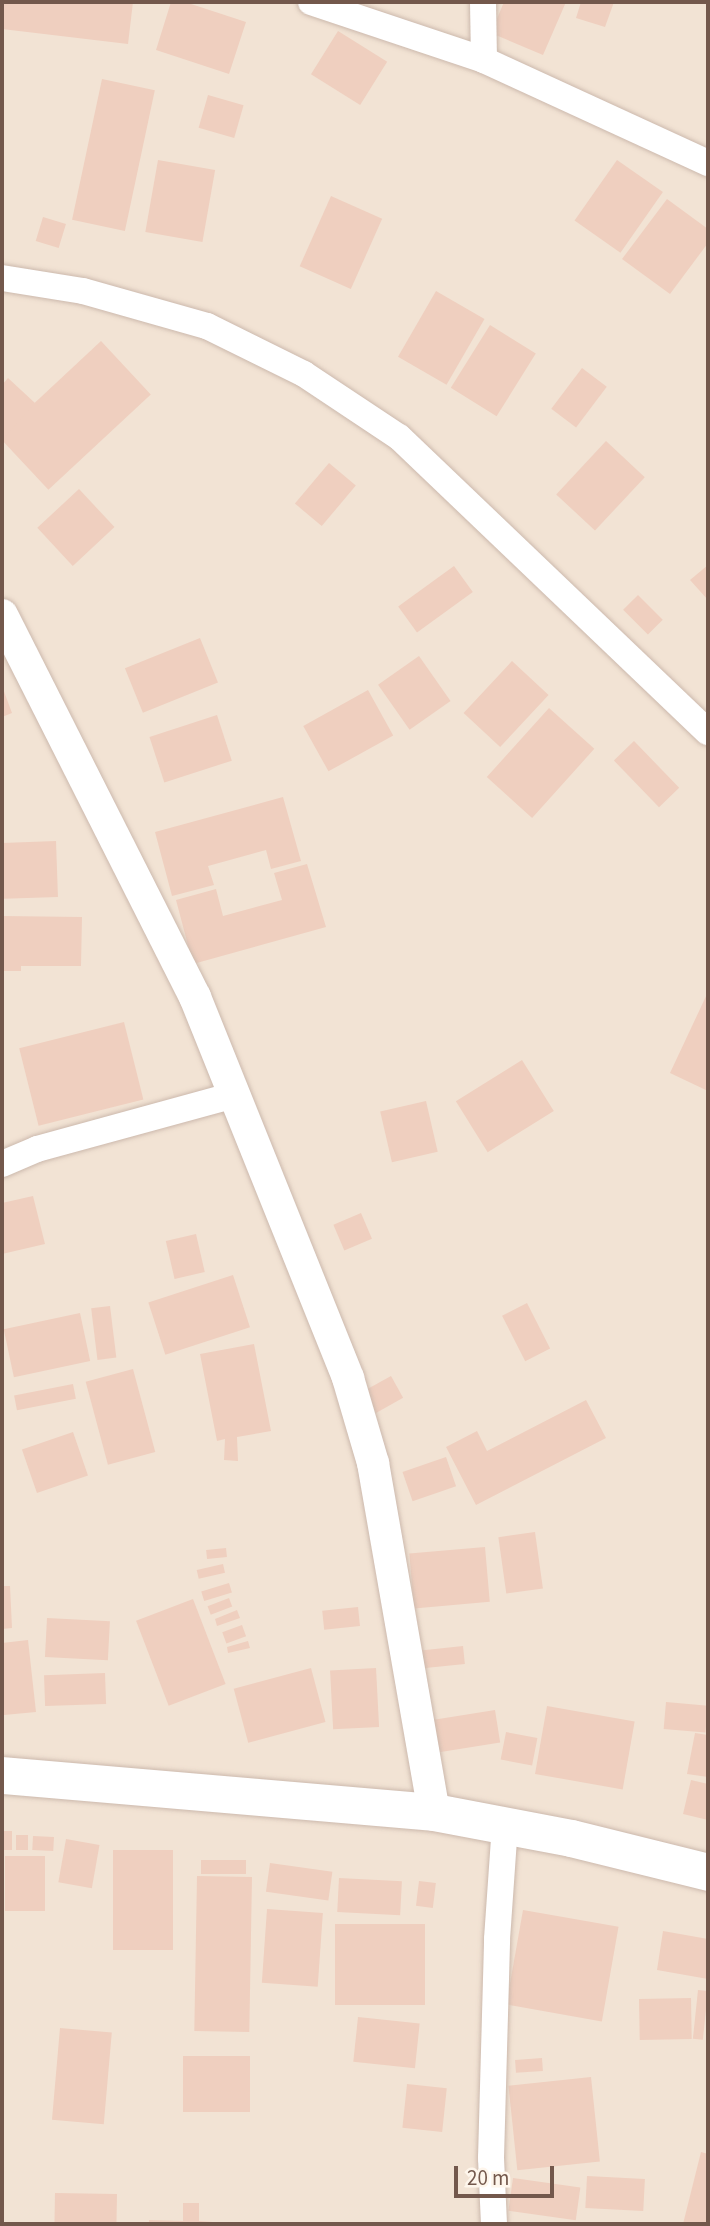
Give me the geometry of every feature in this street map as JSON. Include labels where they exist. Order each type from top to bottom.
[{"type":"main road","points":[[2,1775],[434,1812],[708,1872]]},
{"type":"street","points":[[311,2],[484,60],[708,163]]},
{"type":"street","points":[[483,2],[484,60]]},
{"type":"street","points":[[2,278],[83,291],[207,326],[304,374],[399,437],[708,733]]},
{"type":"street","points":[[2,615],[195,997],[348,1378],[373,1463],[434,1812]]},
{"type":"street","points":[[2,1164],[37,1149],[235,1095]]},
{"type":"street","points":[[494,2224],[491,2158],[496,1966],[505,1826]]},
{"type":"shaded area","points":[[2,2],[708,2],[708,2224],[2,2224]]},
{"type":"building","points":[[2,2],[133,2],[128,44],[2,29]]},
{"type":"building","points":[[171,2],[185,2],[246,22],[229,74],[156,50]]},
{"type":"building","points":[[504,2],[566,2],[543,55],[491,33]]},
{"type":"building","points":[[581,2],[614,2],[605,27],[576,18]]},
{"type":"building","points":[[338,31],[387,62],[360,105],[311,74]]},
{"type":"building","points":[[102,79],[155,90],[125,231],[72,220]]},
{"type":"building","points":[[208,95],[244,105],[234,138],[199,128]]},
{"type":"building","points":[[158,160],[215,170],[202,242],[145,232]]},
{"type":"building","points":[[617,160],[663,192],[620,253],[575,221]]},
{"type":"building","points":[[331,196],[382,219],[351,289],[300,266]]},
{"type":"building","points":[[667,199],[708,229],[708,243],[670,294],[622,259]]},
{"type":"building","points":[[43,217],[66,224],[59,248],[36,241]]},
{"type":"building","points":[[436,291],[484,319],[446,385],[398,357]]},
{"type":"building","points":[[490,325],[536,354],[497,416],[451,388]]},
{"type":"building","points":[[101,341],[151,394],[48,490],[2,440],[2,433]]},
{"type":"building","points":[[582,368],[607,387],[576,427],[551,409]]},
{"type":"building","points":[[8,378],[35,403],[2,440],[2,385]]},
{"type":"building","points":[[606,441],[645,477],[595,531],[556,494]]},
{"type":"building","points":[[329,463],[356,485],[322,526],[295,504]]},
{"type":"building","points":[[79,489],[114,527],[73,566],[37,528]]},
{"type":"building","points":[[708,565],[708,600],[690,580]]},
{"type":"building","points":[[454,566],[473,592],[417,632],[398,607]]},
{"type":"building","points":[[638,595],[663,620],[648,635],[623,610]]},
{"type":"building","points":[[200,638],[218,683],[143,713],[125,668]]},
{"type":"building","points":[[419,656],[451,701],[410,730],[378,685]]},
{"type":"building","points":[[512,661],[549,695],[500,747],[464,713]]},
{"type":"building","points":[[2,686],[12,713],[2,717]]},
{"type":"building","points":[[368,690],[393,735],[328,771],[303,726]]},
{"type":"building","points":[[549,708],[594,749],[532,818],[487,777]]},
{"type":"building","points":[[217,715],[232,761],[164,783],[149,737]]},
{"type":"building","points":[[634,741],[679,788],[659,807],[614,760]]},
{"type":"building","points":[[283,797],[301,861],[271,869],[266,850],[208,866],[214,885],[172,896],[155,832]]},
{"type":"building","points":[[56,841],[58,897],[4,899],[2,843]]},
{"type":"building","points":[[307,864],[326,927],[193,964],[176,900],[216,889],[223,916],[282,900],[274,873]]},
{"type":"building","points":[[2,916],[82,917],[81,966],[21,966],[21,971],[2,971]]},
{"type":"building","points":[[708,992],[708,1091],[670,1073]]},
{"type":"building","points":[[124,1022],[143,1100],[39,1126],[19,1048]]},
{"type":"building","points":[[522,1060],[554,1111],[488,1152],[456,1101]]},
{"type":"building","points":[[426,1101],[438,1152],[392,1162],[380,1112]]},
{"type":"building","points":[[33,1196],[45,1244],[2,1254],[2,1203]]},
{"type":"building","points":[[361,1213],[372,1239],[344,1250],[333,1225]]},
{"type":"building","points":[[196,1234],[205,1272],[175,1279],[166,1241]]},
{"type":"building","points":[[233,1275],[250,1327],[165,1355],[148,1303]]},
{"type":"building","points":[[527,1303],[550,1348],[525,1361],[502,1316]]},
{"type":"building","points":[[110,1306],[116,1358],[97,1360],[91,1308]]},
{"type":"building","points":[[80,1313],[90,1361],[14,1377],[4,1329]]},
{"type":"building","points":[[254,1344],[271,1431],[237,1437],[238,1461],[224,1460],[225,1439],[217,1441],[200,1354]]},
{"type":"building","points":[[133,1369],[155,1452],[108,1465],[86,1382]]},
{"type":"building","points":[[391,1376],[403,1398],[376,1413],[364,1391]]},
{"type":"building","points":[[73,1384],[76,1399],[17,1410],[14,1395]]},
{"type":"building","points":[[586,1400],[606,1438],[476,1505],[446,1447],[477,1431],[487,1451]]},
{"type":"building","points":[[73,1432],[88,1475],[37,1493],[22,1450]]},
{"type":"building","points":[[446,1457],[456,1486],[413,1501],[403,1472]]},
{"type":"building","points":[[535,1532],[543,1588],[506,1594],[498,1537]]},
{"type":"building","points":[[485,1547],[490,1602],[414,1608],[409,1554]]},
{"type":"building","points":[[226,1548],[227,1557],[207,1559],[206,1550]]},
{"type":"building","points":[[223,1564],[225,1573],[199,1579],[197,1570]]},
{"type":"building","points":[[229,1583],[232,1593],[204,1601],[201,1591]]},
{"type":"building","points":[[2,1586],[10,1586],[12,1628],[2,1629]]},
{"type":"building","points":[[229,1598],[232,1606],[211,1615],[208,1606]]},
{"type":"building","points":[[193,1599],[226,1684],[169,1706],[136,1621]]},
{"type":"building","points":[[358,1607],[360,1626],[324,1630],[322,1611]]},
{"type":"building","points":[[237,1610],[240,1618],[217,1626],[215,1619]]},
{"type":"building","points":[[47,1618],[110,1621],[108,1660],[45,1657]]},
{"type":"building","points":[[242,1625],[246,1636],[226,1643],[222,1632]]},
{"type":"building","points":[[28,1640],[36,1712],[4,1715],[2,1643]]},
{"type":"building","points":[[248,1641],[250,1648],[228,1653],[227,1647]]},
{"type":"building","points":[[463,1646],[465,1664],[418,1669],[416,1651]]},
{"type":"building","points":[[311,1668],[325,1722],[248,1743],[234,1689]]},
{"type":"building","points":[[376,1668],[379,1727],[333,1729],[330,1670]]},
{"type":"building","points":[[105,1673],[106,1704],[45,1706],[44,1675]]},
{"type":"building","points":[[666,1702],[708,1706],[705,1733],[664,1729]]},
{"type":"building","points":[[547,1706],[635,1721],[623,1789],[535,1774]]},
{"type":"building","points":[[495,1710],[500,1743],[425,1754],[420,1722]]},
{"type":"building","points":[[506,1732],[537,1738],[532,1766],[501,1759]]},
{"type":"building","points":[[695,1733],[708,1735],[708,1777],[687,1774]]},
{"type":"building","points":[[691,1780],[708,1784],[708,1820],[683,1814]]},
{"type":"building","points":[[2,1831],[12,1831],[12,1850],[2,1850]]},
{"type":"building","points":[[16,1835],[28,1835],[28,1850],[16,1850]]},
{"type":"building","points":[[33,1836],[54,1837],[53,1851],[32,1850]]},
{"type":"building","points":[[66,1839],[99,1845],[92,1888],[58,1882]]},
{"type":"building","points":[[113,1850],[173,1850],[173,1950],[113,1950]]},
{"type":"building","points":[[5,1856],[45,1856],[45,1911],[5,1911]]},
{"type":"building","points":[[201,1860],[246,1860],[246,1874],[201,1874]]},
{"type":"building","points":[[270,1863],[332,1872],[328,1900],[266,1892]]},
{"type":"building","points":[[197,1876],[252,1877],[249,2032],[194,2031]]},
{"type":"building","points":[[339,1878],[402,1881],[400,1915],[337,1912]]},
{"type":"building","points":[[419,1881],[436,1883],[433,1908],[416,1906]]},
{"type":"building","points":[[267,1909],[323,1913],[318,1987],[262,1983]]},
{"type":"building","points":[[523,1910],[619,1927],[602,2021],[506,2005]]},
{"type":"building","points":[[335,1924],[425,1924],[425,2005],[335,2005]]},
{"type":"building","points":[[663,1931],[708,1939],[708,1979],[657,1970]]},
{"type":"building","points":[[698,1990],[708,1991],[703,2040],[693,2039]]},
{"type":"building","points":[[691,1998],[692,2039],[640,2040],[639,1999]]},
{"type":"building","points":[[358,2017],[420,2023],[415,2068],[353,2062]]},
{"type":"building","points":[[60,2028],[112,2033],[104,2124],[52,2120]]},
{"type":"building","points":[[183,2056],[250,2056],[250,2112],[183,2112]]},
{"type":"building","points":[[542,2058],[543,2071],[516,2073],[515,2060]]},
{"type":"building","points":[[591,2077],[600,2162],[517,2170],[508,2086]]},
{"type":"building","points":[[407,2084],[447,2088],[442,2132],[402,2128]]},
{"type":"building","points":[[701,2152],[708,2154],[708,2224],[683,2224]]},
{"type":"building","points":[[587,2176],[645,2179],[643,2211],[585,2208]]},
{"type":"building","points":[[513,2178],[580,2187],[576,2220],[508,2211]]},
{"type":"building","points":[[55,2193],[117,2194],[116,2224],[54,2224]]},
{"type":"building","points":[[183,2203],[199,2203],[199,2221],[241,2224],[149,2224],[149,2220],[183,2221]]}]
